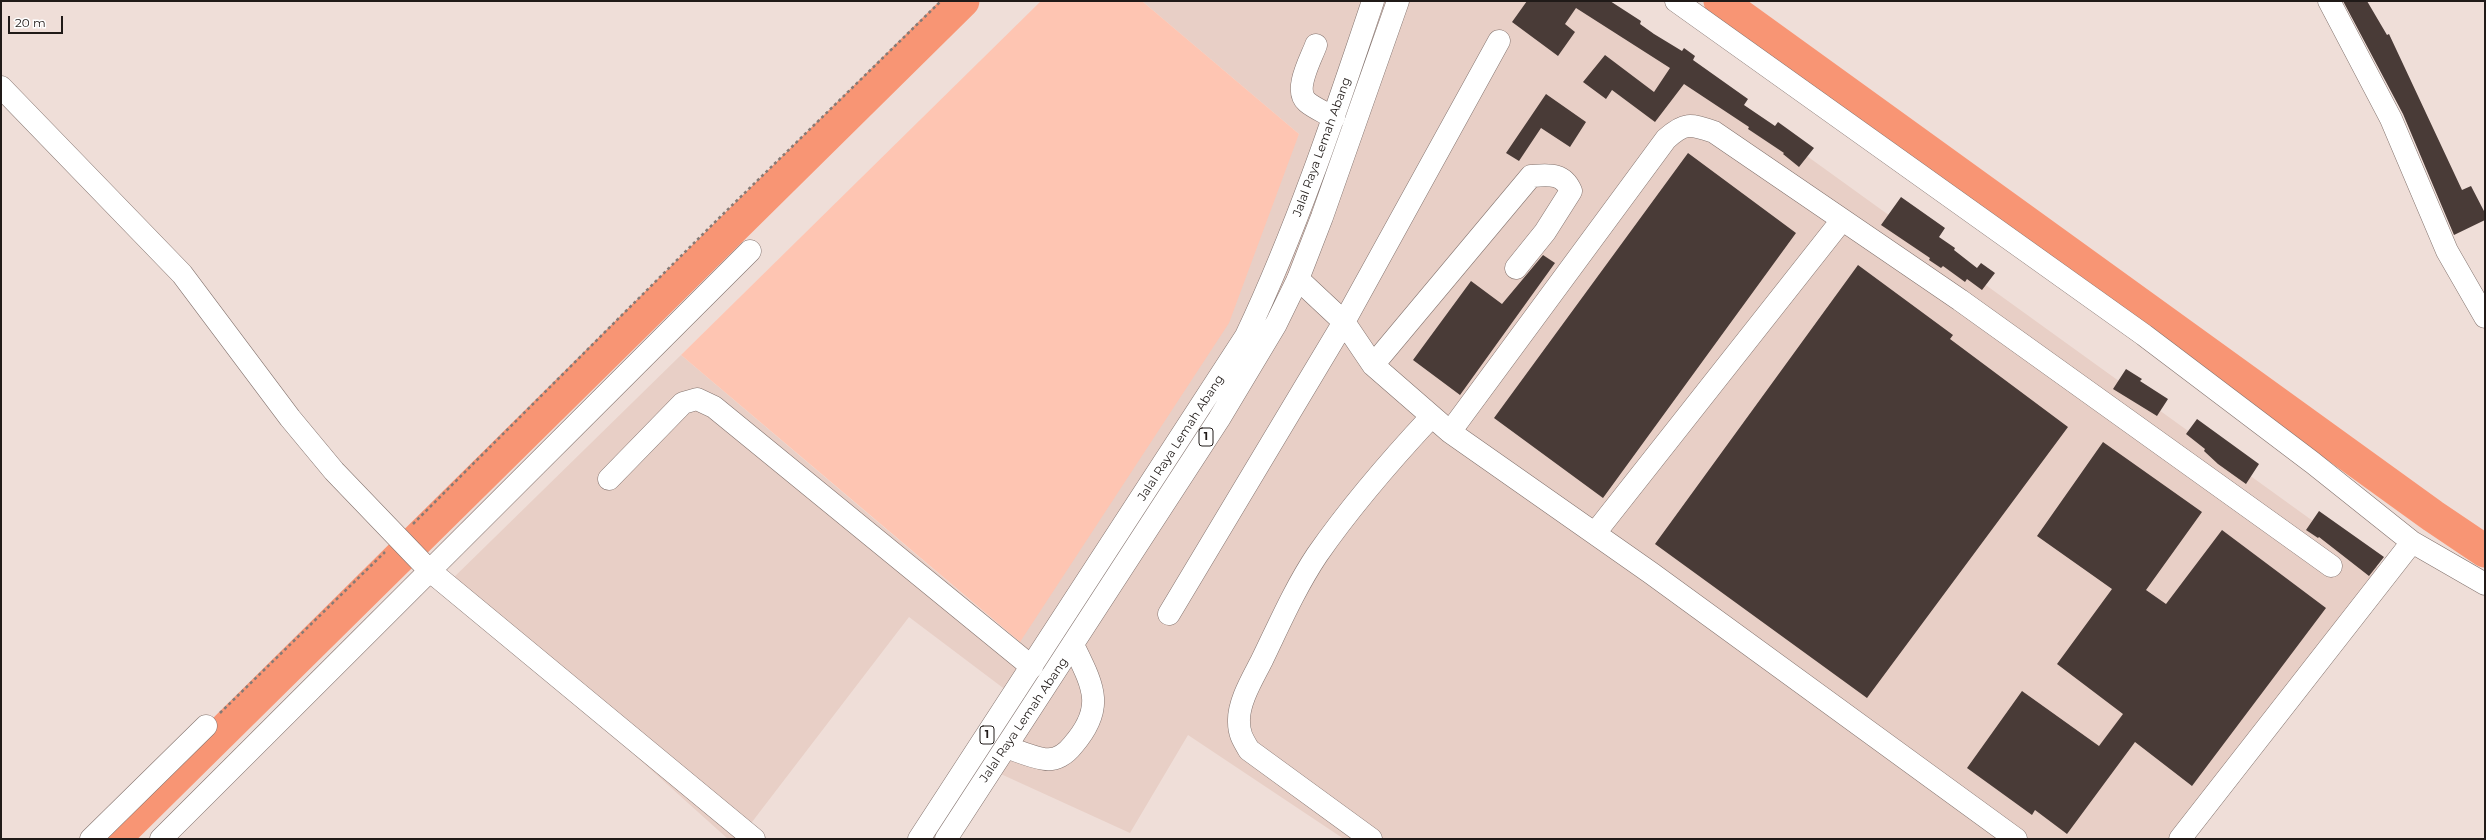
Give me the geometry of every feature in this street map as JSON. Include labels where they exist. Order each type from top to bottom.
[{"type":"main road","name":"Jalal Raya Lemah Abang","points":[[919,839],[1246,336],[1271,282],[1334,118],[1373,1]]},
{"type":"main road","name":"Jalal Raya Lemah Abang","points":[[946,839],[1073,645],[1241,383],[1276,324],[1298,279],[1325,209],[1398,1]]},
{"type":"main road","points":[[1676,1],[2144,335],[2313,463],[2412,542],[2485,584]]},
{"type":"main road","points":[[2329,1],[2391,119],[2447,251],[2485,317]]},
{"type":"main road","points":[[1169,614],[1344,322],[1500,41]]},
{"type":"main road","points":[[1316,45],[1302,86],[1301,94],[1306,102],[1334,118]]},
{"type":"main road","points":[[1,87],[182,274],[300,430],[334,471],[412,553],[754,839]]},
{"type":"main road","points":[[1450,432],[1666,139],[1678,128],[1691,125],[1714,132],[1960,300],[2331,566]]},
{"type":"main road","points":[[1373,365],[1531,176],[1553,174],[1568,183],[1571,191],[1545,232],[1516,268]]},
{"type":"main road","points":[[1595,533],[1842,220]]},
{"type":"main road","points":[[161,839],[412,553],[750,251]]},
{"type":"main road","points":[[1298,279],[1344,322],[1373,365],[1450,432],[1595,533],[2016,839]]},
{"type":"main road","points":[[609,479],[683,403],[697,399],[714,407],[1032,667]]},
{"type":"main road","points":[[1371,839],[1249,750],[1240,736],[1239,720],[1244,701],[1283,616],[1317,556],[1387,464],[1431,417]]},
{"type":"main road","points":[[2180,839],[2412,542]]},
{"type":"main road","points":[[1006,747],[1045,759],[1058,758],[1070,750],[1083,734],[1093,714],[1095,698],[1092,684],[1073,645]]},
{"type":"main road","points":[[91,839],[206,726]]},
{"type":"path","points":[[206,726],[412,553],[713,224],[941,1]]},
{"type":"shaded area","points":[[1041,1],[1142,1],[1299,134],[1229,323],[1020,642],[681,355]]},
{"type":"shaded area","points":[[1142,1],[1592,1],[2385,573],[2183,839],[1344,839],[1188,735],[1130,833],[992,770],[1031,709],[909,617],[739,839],[728,839],[446,585],[681,355],[1019,642],[1299,134]]},
{"type":"building","points":[[1527,1],[1610,1],[1641,21],[1640,24],[1654,34],[1682,51],[1684,48],[1695,56],[1693,60],[1748,99],[1744,105],[1775,126],[1778,122],[1814,148],[1799,167],[1783,154],[1784,153],[1748,129],[1749,127],[1684,84],[1655,122],[1612,90],[1606,99],[1583,82],[1605,55],[1654,92],[1670,68],[1576,8],[1565,24],[1575,32],[1558,56],[1512,22]]},
{"type":"building","points":[[2343,1],[2367,1],[2387,35],[2389,34],[2462,190],[2471,186],[2485,213],[2485,220],[2454,235],[2403,114]]},
{"type":"building","points":[[1546,94],[1586,122],[1570,147],[1541,128],[1519,161],[1506,153]]},
{"type":"building","points":[[1688,153],[1796,233],[1603,498],[1494,418]]},
{"type":"building","points":[[1901,197],[1945,228],[1939,237],[1955,248],[1954,250],[1977,268],[1981,263],[1995,273],[1982,290],[1967,279],[1965,282],[1943,266],[1941,268],[1929,260],[1930,258],[1881,225]]},
{"type":"building","points":[[1543,255],[1555,263],[1460,395],[1413,360],[1471,281],[1502,304]]},
{"type":"building","points":[[1858,265],[1953,335],[1950,339],[2068,427],[1867,698],[1655,544]]},
{"type":"building","points":[[2126,369],[2142,379],[2140,381],[2168,399],[2157,416],[2113,389]]},
{"type":"building","points":[[2197,419],[2259,464],[2246,484],[2218,464],[2204,451],[2205,449],[2186,434]]},
{"type":"building","points":[[2103,442],[2202,512],[2146,590],[2166,604],[2222,530],[2326,608],[2192,786],[2135,742],[2067,834],[2035,810],[2032,815],[1967,768],[2022,691],[2099,746],[2123,714],[2057,664],[2112,589],[2037,536]]},
{"type":"building","points":[[2319,511],[2384,557],[2369,576],[2319,537],[2318,538],[2306,530]]},
{"type":"waterway","points":[[114,839],[963,1]]},
{"type":"waterway","points":[[1720,1],[2433,516],[2485,551]]}]
